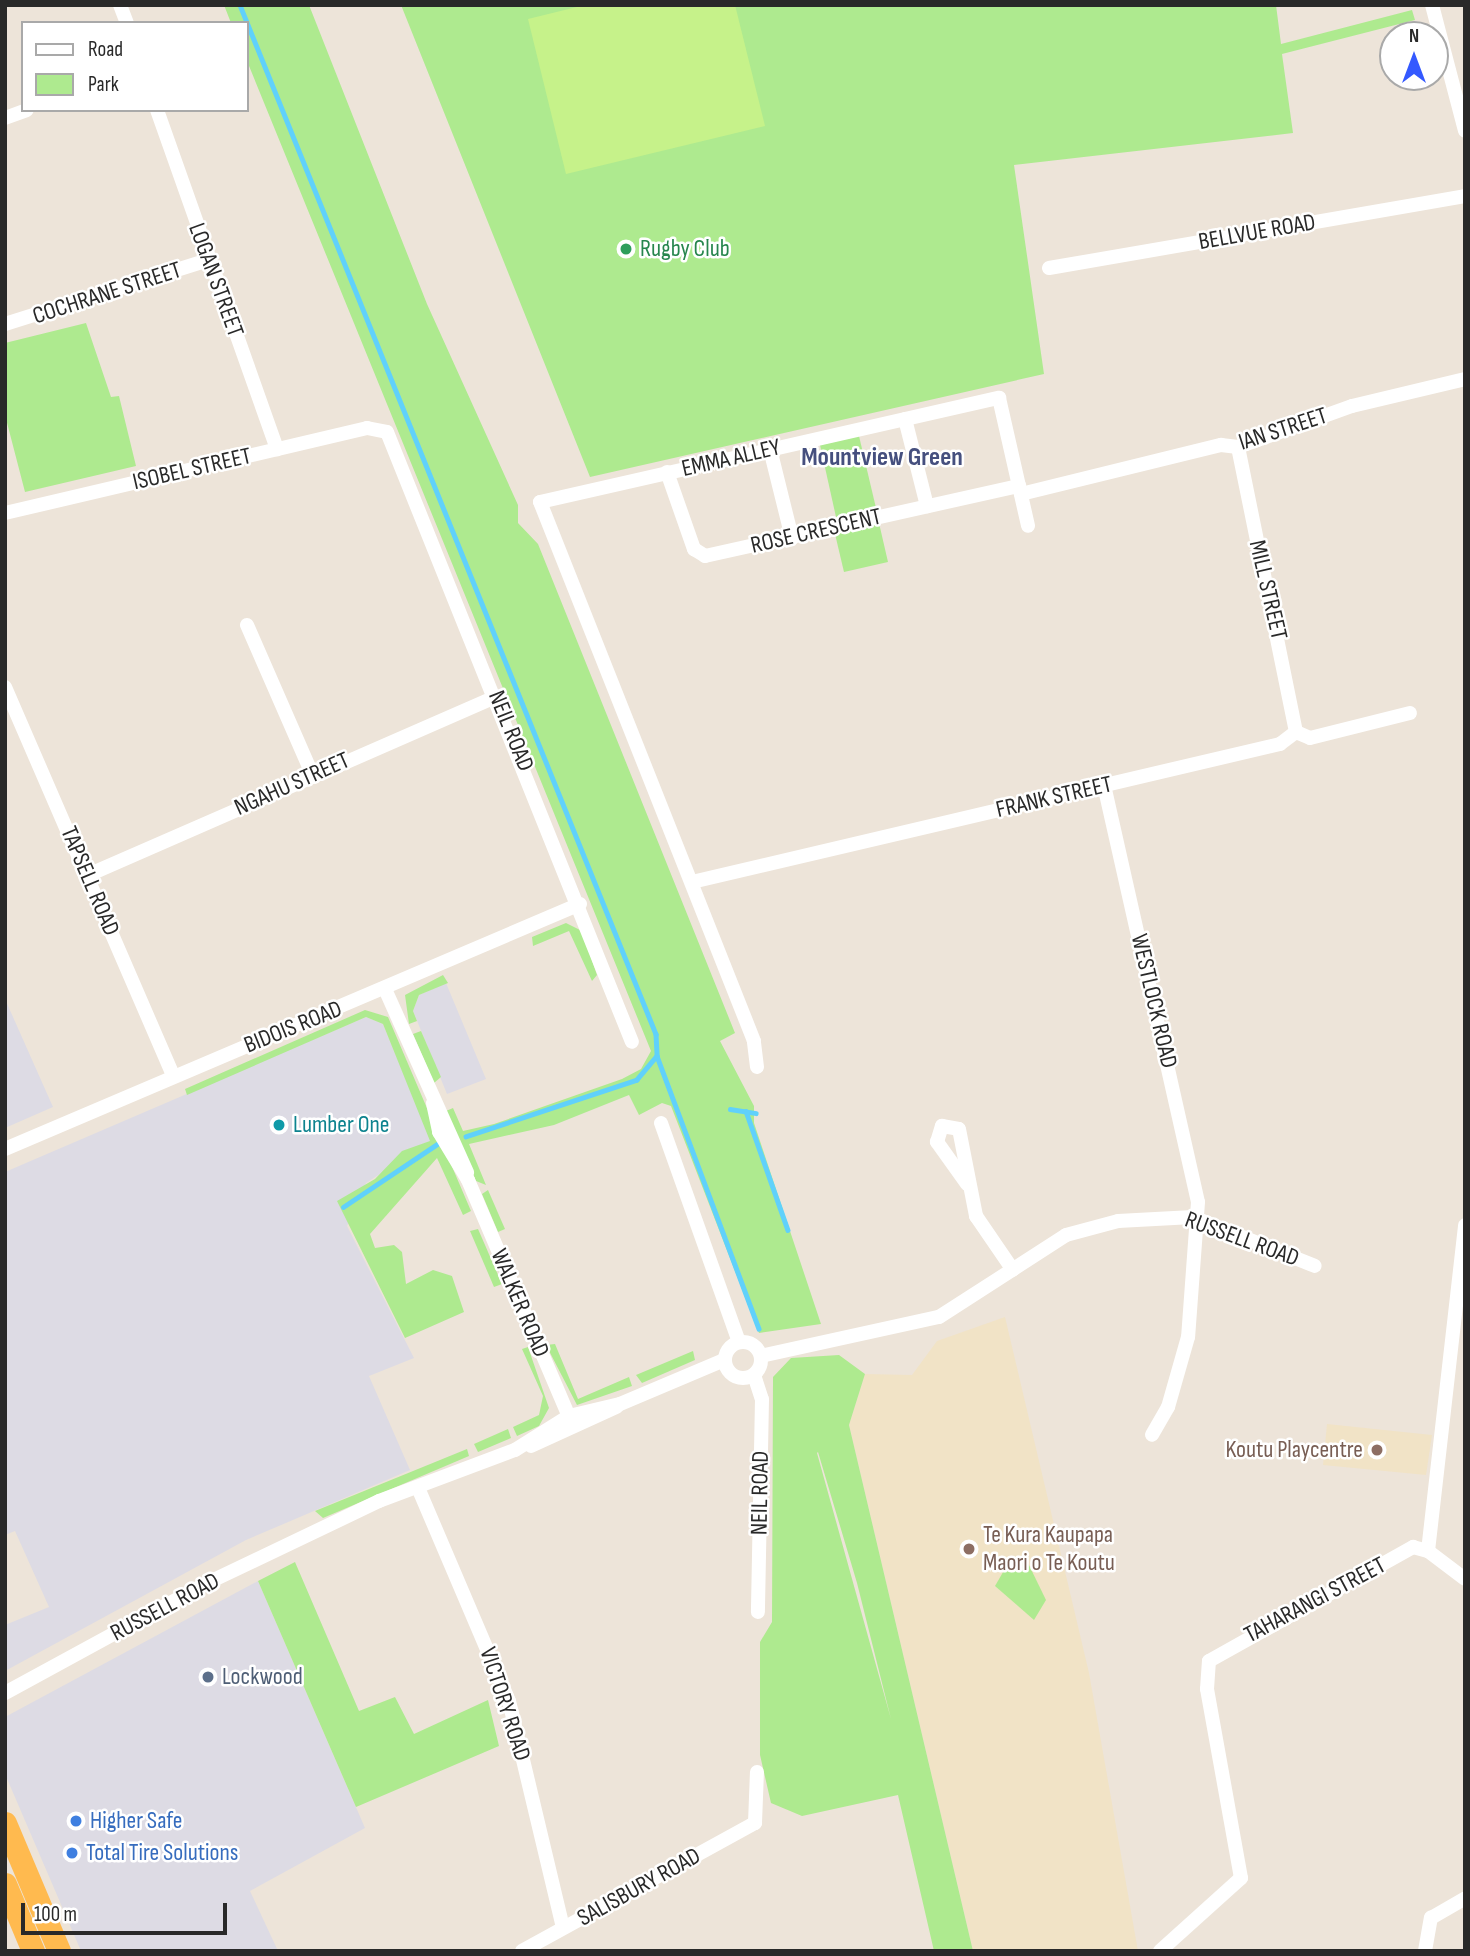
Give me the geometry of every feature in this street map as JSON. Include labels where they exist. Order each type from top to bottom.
[{"type":"highway","points":[[5,1823],[59,1951]]},
{"type":"highway","points":[[5,1884],[33,1951]]},
{"type":"street","points":[[1432,5],[1465,131]]},
{"type":"street","points":[[5,118],[22,112]]},
{"type":"street","name":"LOGAN STREET","points":[[158,112],[277,449]]},
{"type":"street","name":"BELLVUE ROAD","points":[[1049,268],[1465,196]]},
{"type":"street","name":"COCHRANE STREET","points":[[5,324],[208,260]]},
{"type":"street","name":"IAN STREET","points":[[1020,489],[1209,448],[1238,447],[1352,407],[1465,379]]},
{"type":"street","name":"EMMA ALLEY","points":[[692,882],[540,502],[999,398],[1020,489]]},
{"type":"street","points":[[905,419],[927,506]]},
{"type":"street","name":"ISOBEL STREET","points":[[5,513],[379,427]]},
{"type":"street","name":"NEIL ROAD","points":[[379,427],[392,438],[580,904],[632,1042]]},
{"type":"street","name":"MILL STREET","points":[[1238,447],[1296,732]]},
{"type":"street","points":[[770,449],[792,538]]},
{"type":"street","name":"ROSE CRESCENT","points":[[667,472],[698,554],[792,538],[927,506],[1020,489]]},
{"type":"street","points":[[1020,489],[1028,526]]},
{"type":"street","points":[[247,625],[312,774]]},
{"type":"street","name":"TAPSELL ROAD","points":[[5,687],[9,707],[88,875],[173,1076]]},
{"type":"street","name":"NGAHU STREET","points":[[88,875],[312,774],[497,696]]},
{"type":"street","name":"FRANK STREET","points":[[692,882],[1280,744],[1296,732],[1310,738],[1410,713]]},
{"type":"street","name":"WESTLOCK ROAD","points":[[1104,785],[1198,1202],[1193,1217],[1188,1337],[1168,1408],[1152,1435]]},
{"type":"street","points":[[692,882],[754,1041],[757,1067]]},
{"type":"street","name":"BIDOIS ROAD","points":[[5,1149],[580,904]]},
{"type":"street","name":"WALKER ROAD","points":[[385,989],[433,1103],[439,1132],[468,1180],[571,1421]]},
{"type":"street","points":[[661,1124],[738,1342]]},
{"type":"street","points":[[967,1184],[981,1227],[1013,1270]]},
{"type":"street","name":"RUSSELL ROAD","points":[[761,1356],[902,1328],[967,1301],[1080,1229],[1193,1217],[1315,1266]]},
{"type":"street","points":[[1465,1226],[1428,1551],[1465,1579]]},
{"type":"street","points":[[738,1342],[754,1345],[761,1356],[754,1375],[734,1377],[724,1360],[738,1342]]},
{"type":"street","name":"RUSSELL ROAD","points":[[5,1693],[203,1586],[328,1529],[365,1519],[419,1490],[515,1450],[571,1421],[620,1404],[724,1360]]},
{"type":"street","name":"NEIL ROAD","points":[[754,1375],[762,1399],[758,1612]]},
{"type":"street","name":"VICTORY ROAD","points":[[419,1490],[509,1701],[563,1928]]},
{"type":"street","name":"TAHARANGI STREET","points":[[1160,1951],[1241,1878],[1207,1689],[1209,1661],[1413,1548],[1428,1551]]},
{"type":"street","name":"SALISBURY ROAD","points":[[522,1951],[755,1823],[757,1772]]},
{"type":"street","points":[[1425,1951],[1431,1918],[1465,1898]]},
{"type":"shaded area","points":[[446,983],[486,1079],[447,1094],[413,1011],[419,995]]},
{"type":"shaded area","points":[[5,999],[53,1107],[5,1128]]},
{"type":"shaded area","points":[[366,1017],[383,1024],[431,1141],[366,1183],[347,1226],[414,1358],[369,1376],[410,1470],[246,1540],[5,1671],[5,1625],[49,1607],[15,1531],[5,1535],[5,1172]]},
{"type":"shaded area","name":"Te Kura Kaupapa Maori o Te Koutu","points":[[1005,1317],[1089,1673],[1138,1951],[973,1951],[849,1425],[865,1374],[912,1375],[937,1341]]},
{"type":"shaded area","name":"Koutu Playcentre","points":[[1327,1424],[1432,1435],[1426,1475],[1323,1465]]},
{"type":"shaded area","points":[[258,1581],[365,1828],[250,1891],[278,1951],[81,1951],[5,1774],[5,1717]]},
{"type":"green space","points":[[224,5],[309,5],[427,304],[518,505],[518,523],[538,544],[735,1033],[720,1041],[754,1106],[754,1123],[821,1324],[759,1333],[671,1106],[662,1103],[639,1115],[629,1095],[554,1125],[469,1144],[486,1185],[476,1181],[446,1111],[453,1108],[463,1131],[494,1124],[622,1079],[641,1069],[651,1051],[248,63],[248,21],[230,21]]},
{"type":"green space","points":[[401,5],[1276,5],[1281,44],[1412,10],[1415,20],[1379,21],[1379,29],[1282,54],[1293,133],[1014,165],[1044,374],[590,477]]},
{"type":"green space","points":[[585,5],[735,5],[765,126],[566,174],[528,19]]},
{"type":"green space","points":[[86,323],[111,397],[119,396],[136,466],[25,492],[5,415],[5,343]]},
{"type":"green space","points":[[859,436],[876,508],[836,517],[820,445]]},
{"type":"green space","points":[[879,523],[888,562],[844,572],[835,534]]},
{"type":"green space","points":[[566,923],[582,931],[597,975],[592,981],[569,931],[533,946],[532,937]]},
{"type":"green space","points":[[443,975],[448,983],[419,995],[413,1011],[417,1021],[409,1024],[405,995]]},
{"type":"green space","points":[[365,1010],[388,1017],[471,1211],[463,1215],[437,1158],[370,1234],[375,1248],[394,1245],[402,1252],[406,1284],[433,1270],[452,1276],[464,1312],[405,1338],[337,1201],[375,1179],[402,1151],[430,1141],[383,1024],[366,1017],[187,1095],[185,1089]]},
{"type":"green space","points":[[421,1031],[441,1077],[434,1083],[413,1034]]},
{"type":"green space","points":[[488,1190],[505,1229],[498,1232],[482,1194]]},
{"type":"green space","points":[[478,1229],[502,1284],[494,1287],[470,1231]]},
{"type":"green space","points":[[555,1344],[578,1399],[629,1377],[632,1386],[577,1405],[546,1345]]},
{"type":"green space","points":[[528,1347],[549,1408],[539,1426],[517,1436],[513,1427],[539,1415],[543,1396],[522,1349]]},
{"type":"green space","points":[[693,1351],[695,1360],[642,1383],[636,1375]]},
{"type":"green space","points":[[839,1355],[865,1374],[849,1425],[973,1951],[934,1951],[898,1795],[802,1816],[771,1803],[760,1755],[760,1642],[772,1622],[773,1377],[791,1358]],"holes":[[[818,1452],[857,1583],[891,1719]]]},
{"type":"green space","points":[[508,1429],[511,1438],[478,1452],[474,1444]]},
{"type":"green space","points":[[467,1449],[469,1456],[323,1518],[315,1511]]},
{"type":"green space","points":[[1027,1561],[1046,1600],[1034,1620],[995,1586],[1006,1567]]},
{"type":"green space","points":[[295,1562],[359,1711],[395,1697],[414,1734],[488,1700],[499,1746],[356,1807],[258,1581]]},
{"type":"waterway","points":[[240,5],[246,21]]},
{"type":"waterway","points":[[248,25],[656,1034],[657,1056],[637,1080],[466,1137]]},
{"type":"waterway","points":[[657,1056],[759,1329]]},
{"type":"waterway","points":[[730,1109],[756,1113]]},
{"type":"waterway","points":[[746,1111],[788,1230]]},
{"type":"waterway","points":[[343,1207],[437,1144]]},
{"type":"place","name":"Rugby Club","points":[[626,249]]},
{"type":"place","name":"Lumber One","points":[[279,1125]]},
{"type":"place","name":"Koutu Playcentre","points":[[1377,1450]]},
{"type":"place","name":"Te Kura Kaupapa Maori o Te Koutu","points":[[969,1549]]},
{"type":"place","name":"Lockwood","points":[[208,1677]]},
{"type":"place","name":"Higher Safe","points":[[76,1821]]},
{"type":"place","name":"Total Tire Solutions","points":[[72,1853]]},
{"type":"district","name":"Mountview Green","points":[[882,458]]}]
